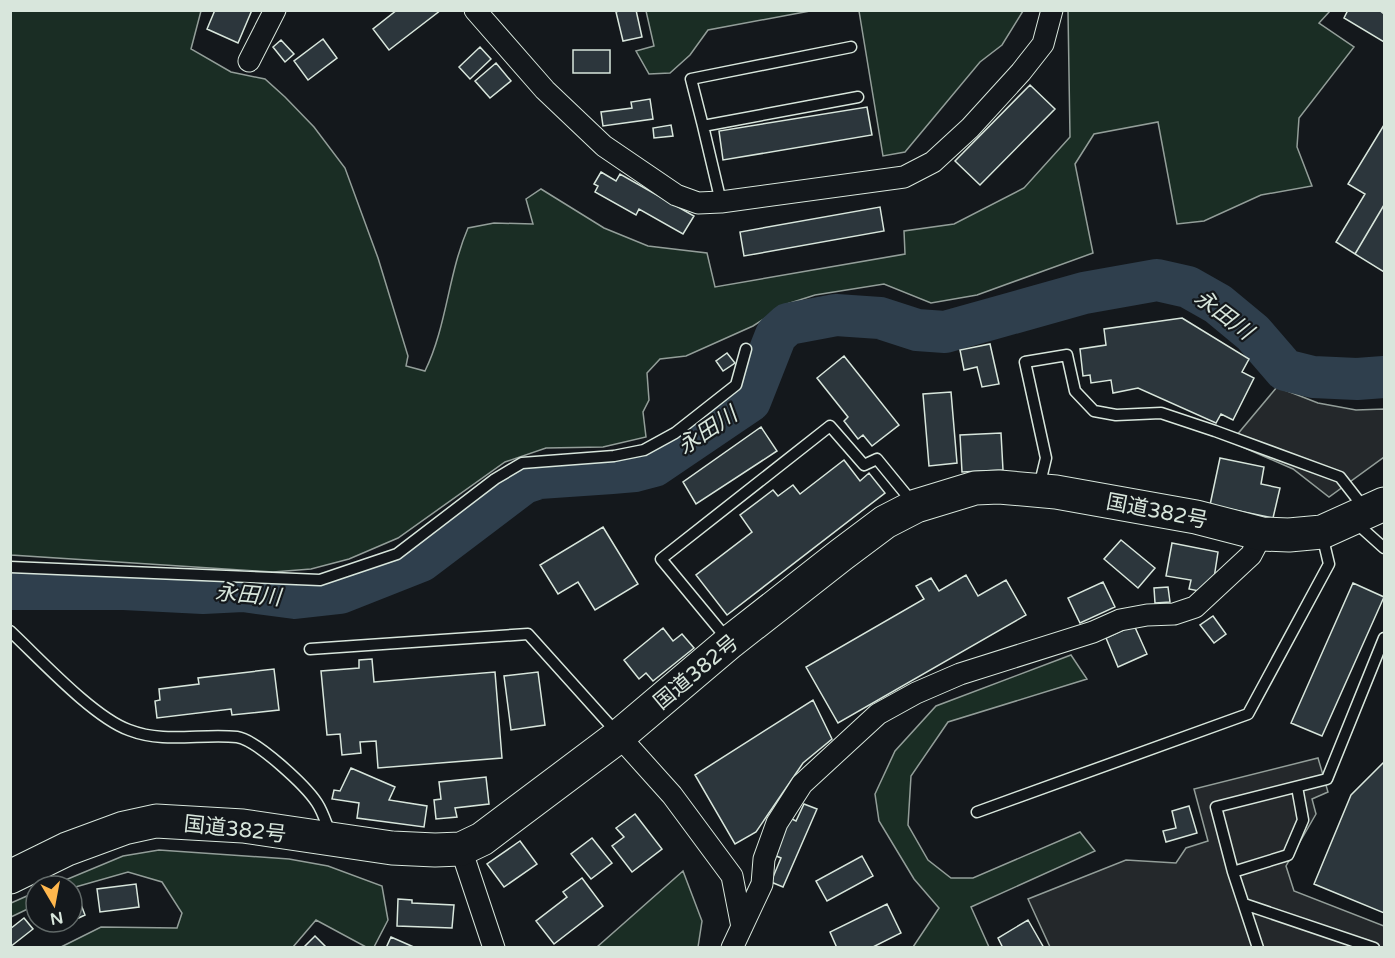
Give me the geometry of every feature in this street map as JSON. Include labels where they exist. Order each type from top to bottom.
[{"type":"highway","name":"国道382号","points":[[10,877],[67,849],[124,828],[156,821],[243,826],[392,849],[461,849],[482,839],[619,736],[730,642],[885,522],[916,506],[975,488],[1038,490],[1196,517],[1262,534],[1289,535],[1322,532],[1368,512]]},
{"type":"street","points":[[249,61],[275,10]]},
{"type":"street","points":[[475,10],[545,90],[604,146],[676,195],[698,203],[721,202],[904,177],[933,162],[970,128],[1043,44],[1052,10]]},
{"type":"street","points":[[732,948],[762,884],[764,859],[777,823],[802,784],[878,714],[916,693],[960,674],[1093,632],[1120,620],[1147,615],[1174,614],[1195,607],[1251,555],[1262,534]]},
{"type":"street","points":[[619,736],[672,795],[732,876],[742,927]]},
{"type":"street","points":[[461,849],[494,948]]},
{"type":"lane","points":[[721,202],[704,126],[690,79],[851,47]]},
{"type":"lane","points":[[704,126],[858,97]]},
{"type":"lane","points":[[10,567],[320,580],[397,554],[495,479],[522,463],[614,456],[644,450],[675,433],[736,385],[746,349]]},
{"type":"lane","points":[[1038,490],[1046,458],[1025,362],[1066,355],[1075,391],[1094,411],[1116,415],[1161,413],[1340,477],[1368,512],[1384,548]]},
{"type":"lane","points":[[730,642],[661,559],[830,426],[864,465],[877,459],[916,506]]},
{"type":"lane","points":[[977,812],[1248,714],[1329,564],[1322,532]]},
{"type":"lane","points":[[10,631],[93,708],[127,730],[168,738],[240,738],[263,750],[287,771],[317,803],[334,841]]},
{"type":"lane","points":[[309,649],[528,634],[619,736]]},
{"type":"lane","points":[[1258,948],[1233,872],[1216,807],[1327,779],[1384,638]]},
{"type":"lane","points":[[1233,872],[1288,855],[1304,820],[1297,787]]},
{"type":"lane","points":[[1244,904],[1374,948]]},
{"type":"green space","points":[[646,10],[810,11],[708,30],[690,55],[670,73],[649,74],[636,51],[654,46]]},
{"type":"green space","points":[[859,10],[1023,11],[1002,45],[980,62],[905,152],[883,156]]},
{"type":"green space","points":[[10,11],[201,11],[191,49],[231,72],[265,79],[314,127],[345,168],[378,258],[408,356],[406,366],[425,371],[438,336],[456,263],[468,228],[494,223],[533,224],[526,199],[541,189],[604,228],[648,246],[707,253],[715,287],[905,254],[904,231],[954,224],[1024,188],[1070,137],[1068,11],[1330,11],[1319,23],[1354,47],[1299,118],[1297,147],[1312,186],[1261,195],[1204,221],[1177,224],[1158,122],[1094,134],[1075,164],[1093,253],[977,295],[931,303],[884,284],[815,295],[787,304],[753,326],[686,356],[660,359],[647,373],[649,400],[643,412],[646,437],[603,447],[546,448],[505,462],[398,538],[349,559],[311,569],[273,572],[11,555]]},
{"type":"green space","points":[[1071,655],[1087,679],[948,722],[911,776],[908,825],[928,860],[951,878],[973,878],[1080,832],[1095,851],[971,907],[989,947],[913,947],[939,908],[914,879],[879,821],[875,794],[895,751],[936,706]]},
{"type":"green space","points":[[159,850],[289,859],[328,866],[382,886],[388,920],[374,947],[366,947],[316,920],[293,947],[61,947],[101,927],[177,928],[182,913],[162,882],[128,872],[84,885],[84,874],[80,874],[123,856]]},
{"type":"green space","points":[[683,871],[702,921],[698,947],[597,947]]},
{"type":"green space","points":[[24,897],[24,911],[11,917],[11,903]]},
{"type":"shaded area","points":[[1277,387],[1318,403],[1356,410],[1384,409],[1384,457],[1329,497],[1293,469],[1231,442]]},
{"type":"shaded area","points":[[1318,758],[1328,792],[1312,799],[1316,814],[1286,866],[1294,891],[1384,926],[1384,947],[1050,947],[1028,899],[1126,860],[1176,863],[1186,848],[1208,841],[1194,789]]},
{"type":"building","points":[[215,10],[252,10],[238,43],[207,29]]},
{"type":"building","points":[[397,10],[441,10],[389,50],[373,29]]},
{"type":"building","points":[[636,10],[642,37],[623,41],[616,12]]},
{"type":"building","points":[[1348,10],[1379,10],[1384,14],[1384,42],[1344,18]]},
{"type":"building","points":[[323,39],[337,58],[308,80],[294,61]]},
{"type":"building","points":[[281,40],[294,54],[285,62],[273,47]]},
{"type":"building","points":[[480,47],[491,59],[470,79],[459,67]]},
{"type":"building","points":[[573,50],[610,50],[610,73],[573,73]]},
{"type":"building","points":[[496,63],[511,81],[490,98],[475,81]]},
{"type":"building","points":[[1030,85],[1055,109],[980,185],[955,161]]},
{"type":"building","points":[[650,99],[653,119],[603,126],[601,112],[632,108],[631,102]]},
{"type":"building","points":[[867,107],[872,135],[723,160],[719,131]]},
{"type":"building","points":[[671,125],[673,136],[654,138],[653,128]]},
{"type":"building","points":[[1384,125],[1384,205],[1355,254],[1336,242],[1365,194],[1348,184]]},
{"type":"building","points":[[601,172],[616,181],[620,174],[694,216],[683,234],[639,209],[636,215],[595,192],[598,186],[594,184]]},
{"type":"building","points":[[1384,205],[1384,272],[1355,254]]},
{"type":"building","points":[[880,207],[884,231],[744,256],[740,232]]},
{"type":"building","points":[[1182,318],[1249,359],[1242,372],[1254,378],[1233,420],[1221,414],[1216,423],[1138,388],[1113,393],[1111,380],[1091,383],[1090,375],[1083,376],[1080,349],[1106,345],[1104,329]]},
{"type":"building","points":[[990,344],[999,384],[982,387],[977,367],[964,370],[960,350]]},
{"type":"building","points":[[727,353],[735,363],[723,371],[716,361]]},
{"type":"building","points":[[844,356],[899,425],[872,446],[863,435],[858,439],[844,421],[848,417],[817,378]]},
{"type":"building","points":[[951,392],[957,463],[929,466],[923,394]]},
{"type":"building","points":[[761,427],[777,451],[696,504],[683,482]]},
{"type":"building","points":[[1001,433],[1003,470],[962,472],[960,435]]},
{"type":"building","points":[[1220,458],[1264,467],[1261,484],[1280,488],[1273,518],[1210,505]]},
{"type":"building","points":[[844,460],[860,481],[869,473],[885,493],[727,615],[696,575],[752,532],[740,515],[773,490],[778,496],[793,485],[800,494]]},
{"type":"building","points":[[603,527],[638,584],[595,610],[578,582],[558,594],[540,565]]},
{"type":"building","points":[[1121,540],[1155,568],[1138,588],[1104,559]]},
{"type":"building","points":[[1172,543],[1218,552],[1214,578],[1199,591],[1189,589],[1191,580],[1166,576]]},
{"type":"building","points":[[966,575],[978,596],[1006,580],[1026,615],[838,723],[806,667],[924,599],[916,586],[931,578],[939,591]]},
{"type":"building","points":[[1103,582],[1115,607],[1080,623],[1068,598]]},
{"type":"building","points":[[1353,583],[1384,597],[1322,736],[1291,723]]},
{"type":"building","points":[[1168,587],[1170,602],[1155,603],[1154,588]]},
{"type":"building","points":[[1213,616],[1226,634],[1214,643],[1200,625]]},
{"type":"building","points":[[1134,625],[1147,654],[1118,667],[1106,638]]},
{"type":"building","points":[[663,628],[673,641],[682,634],[694,648],[653,681],[646,673],[639,679],[624,660]]},
{"type":"building","points":[[372,659],[374,682],[495,672],[502,758],[378,768],[376,741],[360,742],[361,753],[342,755],[340,734],[327,735],[321,671],[359,668],[359,660]]},
{"type":"building","points":[[274,669],[279,710],[232,715],[231,709],[157,718],[155,701],[160,700],[159,689],[199,684],[198,678]]},
{"type":"building","points":[[538,672],[545,725],[511,730],[504,676]]},
{"type":"building","points":[[813,700],[832,739],[803,763],[756,832],[735,844],[695,775]]},
{"type":"building","points":[[1384,762],[1384,913],[1314,884],[1351,795]]},
{"type":"building","points":[[351,768],[395,787],[389,800],[427,806],[424,827],[357,818],[359,803],[332,799],[334,790],[340,791]]},
{"type":"building","points":[[486,777],[489,804],[455,808],[457,817],[436,819],[434,800],[441,799],[439,782]]},
{"type":"building","points":[[804,804],[817,809],[783,887],[771,882],[781,858],[774,855],[790,818],[796,821]]},
{"type":"building","points":[[1189,806],[1197,833],[1166,842],[1163,831],[1176,828],[1172,811]]},
{"type":"building","points":[[635,814],[662,849],[632,872],[612,846],[624,837],[616,828]]},
{"type":"building","points":[[592,838],[612,863],[591,879],[571,854]]},
{"type":"building","points":[[520,841],[537,864],[504,887],[487,864]]},
{"type":"building","points":[[862,856],[873,876],[827,901],[816,881]]},
{"type":"building","points":[[582,878],[603,906],[554,944],[536,921],[567,897],[563,892]]},
{"type":"building","points":[[136,884],[139,907],[100,912],[97,889]]},
{"type":"building","points":[[398,899],[412,900],[412,903],[454,905],[452,928],[397,926]]},
{"type":"building","points":[[887,904],[901,933],[871,948],[837,948],[830,932]]},
{"type":"building","points":[[24,918],[24,934],[27,934],[10,947],[10,929]]},
{"type":"building","points":[[1028,920],[1044,948],[1003,948],[998,938]]},
{"type":"building","points":[[315,936],[327,948],[303,948]]},
{"type":"building","points":[[391,937],[416,948],[386,948]]},
{"type":"waterway","name":"永田川","points":[[10,589],[124,589],[203,593],[243,591],[295,598],[340,593],[421,561],[524,483],[539,478],[635,471],[654,466],[750,401],[776,335],[788,324],[836,315],[880,318],[917,330],[945,332],[1084,293],[1157,280],[1188,287],[1218,304],[1253,333],[1285,370],[1313,377],[1357,379],[1384,377]]}]
